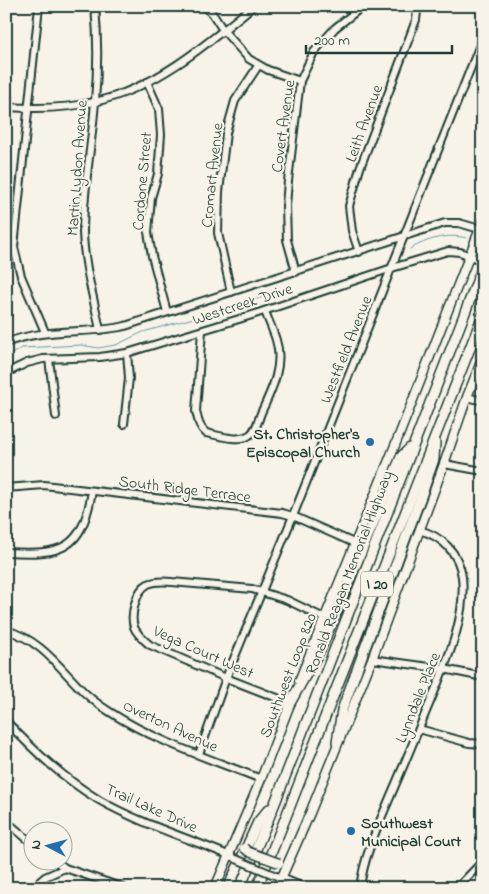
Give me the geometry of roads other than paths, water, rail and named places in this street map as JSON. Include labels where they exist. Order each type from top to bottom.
[{"type":"highway","name":"Ronald Reagan Memorial Highway","points":[[240,888],[275,803],[483,266]]},
{"type":"highway","name":"Ronald Reagan Memorial Highway","points":[[256,888],[285,819],[483,315]]},
{"type":"highway","points":[[337,742],[345,703],[434,459],[435,435]]},
{"type":"highway","points":[[290,704],[320,648],[401,456],[414,444]]},
{"type":"highway","points":[[228,888],[258,822],[275,803]]},
{"type":"main road","name":"Southwest Loop 820","points":[[215,888],[233,858],[244,822],[290,704],[482,227]]},
{"type":"main road","points":[[277,888],[278,876],[291,858],[372,659],[467,396],[483,357]]},
{"type":"main road","points":[[244,822],[244,848],[249,852],[279,863],[291,858]]},
{"type":"street","points":[[39,6],[14,247],[21,276],[45,332]]},
{"type":"street","name":"Martin Lydon Avenue","points":[[95,6],[98,45],[95,102],[83,232],[84,254],[100,330]]},
{"type":"street","points":[[203,6],[212,13],[223,30],[249,59],[258,66],[300,81]]},
{"type":"street","points":[[6,106],[54,108],[95,102],[116,95],[147,82],[173,66],[253,6]]},
{"type":"street","name":"Covert Avenue","points":[[296,272],[287,240],[286,206],[300,81],[314,52],[319,46],[336,28],[363,6]]},
{"type":"street","name":"Leith Avenue","points":[[359,252],[352,231],[349,206],[360,168],[416,20],[417,12],[415,6]]},
{"type":"street","name":"Westfield Avenue","points":[[198,754],[226,678],[294,516],[483,37]]},
{"type":"street","name":"Cromart Avenue","points":[[232,292],[218,233],[219,192],[226,133],[235,102],[258,66]]},
{"type":"street","name":"Cordone Street","points":[[147,82],[159,109],[161,135],[158,174],[151,198],[148,232],[152,256],[167,312]]},
{"type":"street","name":"Westcreek Drive","points":[[6,343],[45,332],[100,330],[125,326],[445,223],[459,223],[482,227]]},
{"type":"street","name":"Westcreek Drive","points":[[6,373],[27,363],[49,358],[100,357],[127,352],[202,331],[448,251],[460,252],[483,261]]},
{"type":"street","points":[[202,331],[196,411],[198,422],[206,433],[238,438],[247,437],[254,431],[278,371],[279,354],[276,340],[265,311]]},
{"type":"street","points":[[124,424],[129,378],[127,352]]},
{"type":"street","points":[[49,358],[56,416]]},
{"type":"street","points":[[467,396],[483,401]]},
{"type":"street","points":[[444,464],[483,471]]},
{"type":"street","name":"South Ridge Terrace","points":[[6,488],[44,485],[282,513],[294,516],[354,543]]},
{"type":"street","points":[[6,552],[37,553],[56,551],[65,547],[82,529],[89,510],[92,491]]},
{"type":"street","name":"Lynndale Place","points":[[360,888],[366,856],[444,669],[457,626],[462,598],[462,577],[459,564],[451,550],[445,542],[428,532],[419,530]]},
{"type":"street","name":"Vega Court West","points":[[262,591],[161,581],[146,585],[136,602],[133,621],[134,628],[143,640],[157,648],[290,704]]},
{"type":"street","points":[[262,591],[287,600],[324,618]]},
{"type":"street","name":"Overton Avenue","points":[[6,630],[22,636],[49,654],[79,688],[109,712],[152,735],[261,779]]},
{"type":"street","points":[[372,659],[444,669],[483,677]]},
{"type":"street","name":"Trail Lake Drive","points":[[6,721],[38,755],[100,800],[129,815],[306,888]]},
{"type":"street","points":[[419,729],[469,743],[483,744]]},
{"type":"street","points":[[6,821],[22,835]]},
{"type":"street","points":[[457,888],[483,861]]},
{"type":"street","points":[[72,870],[124,888]]},
{"type":"street","points":[[32,888],[45,876],[55,872]]},
{"type":"waterway","points":[[410,249],[438,238],[452,236],[467,238]]},
{"type":"waterway","points":[[6,357],[22,348],[81,345],[98,348],[116,345],[143,332],[244,304],[291,286]]},
{"type":"place","name":"St. Christopher's Episcopal Church","points":[[370,442]]},
{"type":"place","name":"Southwest Municipal Court","points":[[351,831]]}]
